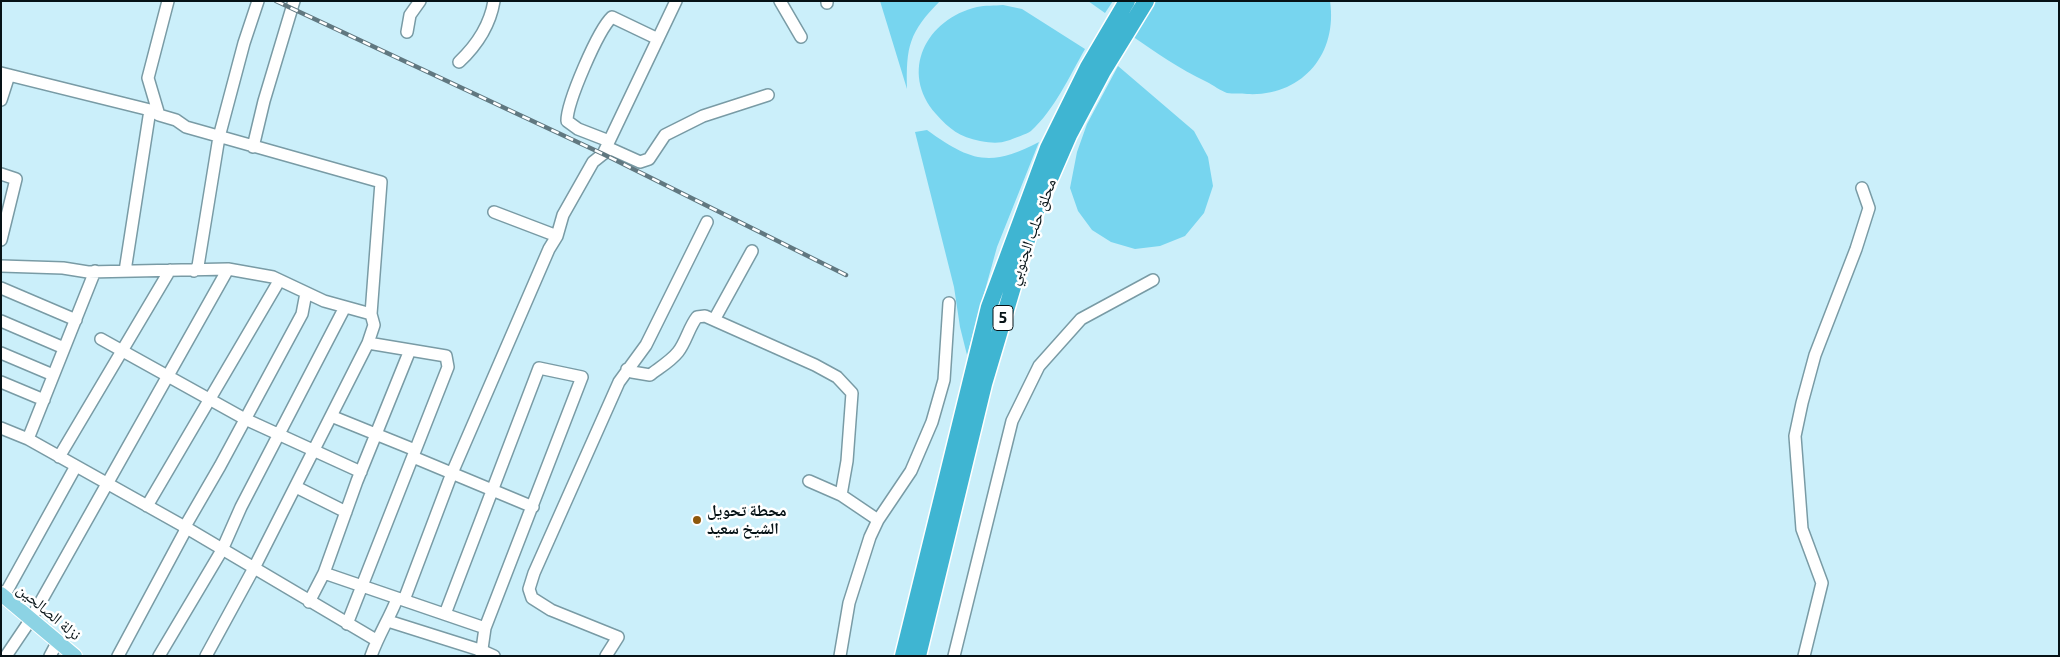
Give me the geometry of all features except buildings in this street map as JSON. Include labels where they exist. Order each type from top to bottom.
[{"type":"highway","name":"محلق حلب الجنوبي","points":[[903,656],[989,307],[1048,148],[1088,67],[1126,1]]},
{"type":"highway","name":"محلق حلب الجنوبي","points":[[918,656],[984,384],[1035,213],[1069,135],[1098,79],[1146,1]]},
{"type":"main road","name":"نزلة الصالحين","points":[[2,595],[75,656]]},
{"type":"street","points":[[124,271],[154,112],[148,78],[168,1]]},
{"type":"street","points":[[194,271],[198,266],[219,137],[244,43],[258,1]]},
{"type":"street","points":[[253,147],[264,100],[294,1]]},
{"type":"street","points":[[407,32],[410,15],[420,1]]},
{"type":"street","points":[[459,62],[470,52],[484,31],[492,12],[494,1]]},
{"type":"street","points":[[603,154],[676,1]]},
{"type":"street","points":[[780,1],[801,37]]},
{"type":"street","points":[[609,141],[578,129],[567,121],[567,111],[573,94],[597,42],[607,22],[612,17],[658,39]]},
{"type":"street","points":[[1,100],[5,74],[154,112],[176,120],[186,127],[381,182],[371,314],[374,325],[368,343],[296,487],[206,656]]},
{"type":"street","points":[[372,656],[376,640],[400,600],[452,473],[549,250],[557,236],[563,215],[593,162],[611,149],[644,162],[649,159],[665,135],[704,116],[768,95]]},
{"type":"street","points":[[1,174],[16,179],[1,240]]},
{"type":"street","points":[[1804,656],[1822,583],[1802,529],[1795,436],[1815,355],[1856,249],[1869,208],[1862,188]]},
{"type":"street","points":[[494,212],[557,236]]},
{"type":"street","points":[[606,656],[618,637],[551,610],[532,598],[529,589],[534,573],[619,382],[646,345],[708,222]]},
{"type":"street","points":[[714,320],[752,251]]},
{"type":"street","points":[[1,266],[95,271],[228,269],[273,278],[306,293],[371,314]]},
{"type":"street","points":[[6,656],[31,619],[228,269]]},
{"type":"street","points":[[59,457],[170,270]]},
{"type":"street","points":[[28,439],[95,271]]},
{"type":"street","points":[[954,656],[1012,421],[1039,366],[1081,319],[1153,280]]},
{"type":"street","points":[[147,506],[279,281]]},
{"type":"street","points":[[1,288],[76,320]]},
{"type":"street","points":[[118,656],[185,528],[302,314],[306,293]]},
{"type":"street","points":[[840,656],[854,587],[870,537],[878,520],[911,471],[932,422],[944,380],[949,303]]},
{"type":"street","points":[[159,656],[222,550],[278,434],[345,307]]},
{"type":"street","points":[[628,369],[632,372],[650,375],[678,352],[691,324],[697,317],[705,316],[815,365],[837,377],[852,393],[847,461],[841,495]]},
{"type":"street","points":[[1,321],[64,348]]},
{"type":"street","points":[[101,338],[245,419],[362,472]]},
{"type":"street","points":[[347,624],[448,368],[446,356],[368,343]]},
{"type":"street","points":[[309,602],[324,573],[376,433],[410,350]]},
{"type":"street","points":[[1,354],[53,376]]},
{"type":"street","points":[[388,621],[486,654],[486,628],[582,377],[539,368],[444,614]]},
{"type":"street","points":[[1,382],[44,400]]},
{"type":"street","points":[[331,416],[376,433],[452,473],[533,507]]},
{"type":"street","points":[[1,428],[28,439],[147,506],[376,640]]},
{"type":"street","points":[[2,595],[76,466]]},
{"type":"street","points":[[809,481],[841,495],[878,520]]},
{"type":"street","points":[[296,487],[346,512]]},
{"type":"street","points":[[324,573],[486,628]]},
{"type":"street","points":[[50,656],[58,640]]},
{"type":"shaded area","points":[[880,1],[940,1],[922,22],[912,41],[907,62],[907,89]]},
{"type":"shaded area","points":[[1088,1],[1113,1],[1105,13]]},
{"type":"shaded area","points":[[1156,1],[1330,1],[1331,21],[1328,39],[1312,69],[1299,80],[1284,88],[1266,93],[1227,93],[1177,66],[1132,36]]},
{"type":"shaded area","points":[[1003,5],[1022,9],[1085,49],[1054,103],[1040,122],[1026,134],[1010,140],[992,143],[961,135],[950,128],[936,114],[925,98],[920,81],[919,65],[924,49],[932,35],[944,23],[959,13],[977,7]]},
{"type":"shaded area","points":[[1118,66],[1194,131],[1208,157],[1213,186],[1204,213],[1185,236],[1160,246],[1135,249],[1111,242],[1092,230],[1078,211],[1070,188],[1077,152],[1087,124]]},
{"type":"shaded area","points":[[927,130],[956,149],[981,157],[993,158],[1007,155],[1039,142],[997,247],[967,355],[960,327],[954,287],[915,132]]},
{"type":"railway","points":[[276,1],[603,154],[846,275]]},
{"type":"place","name":"محطة تحويل الشيخ سعيد","points":[[697,520]]}]
